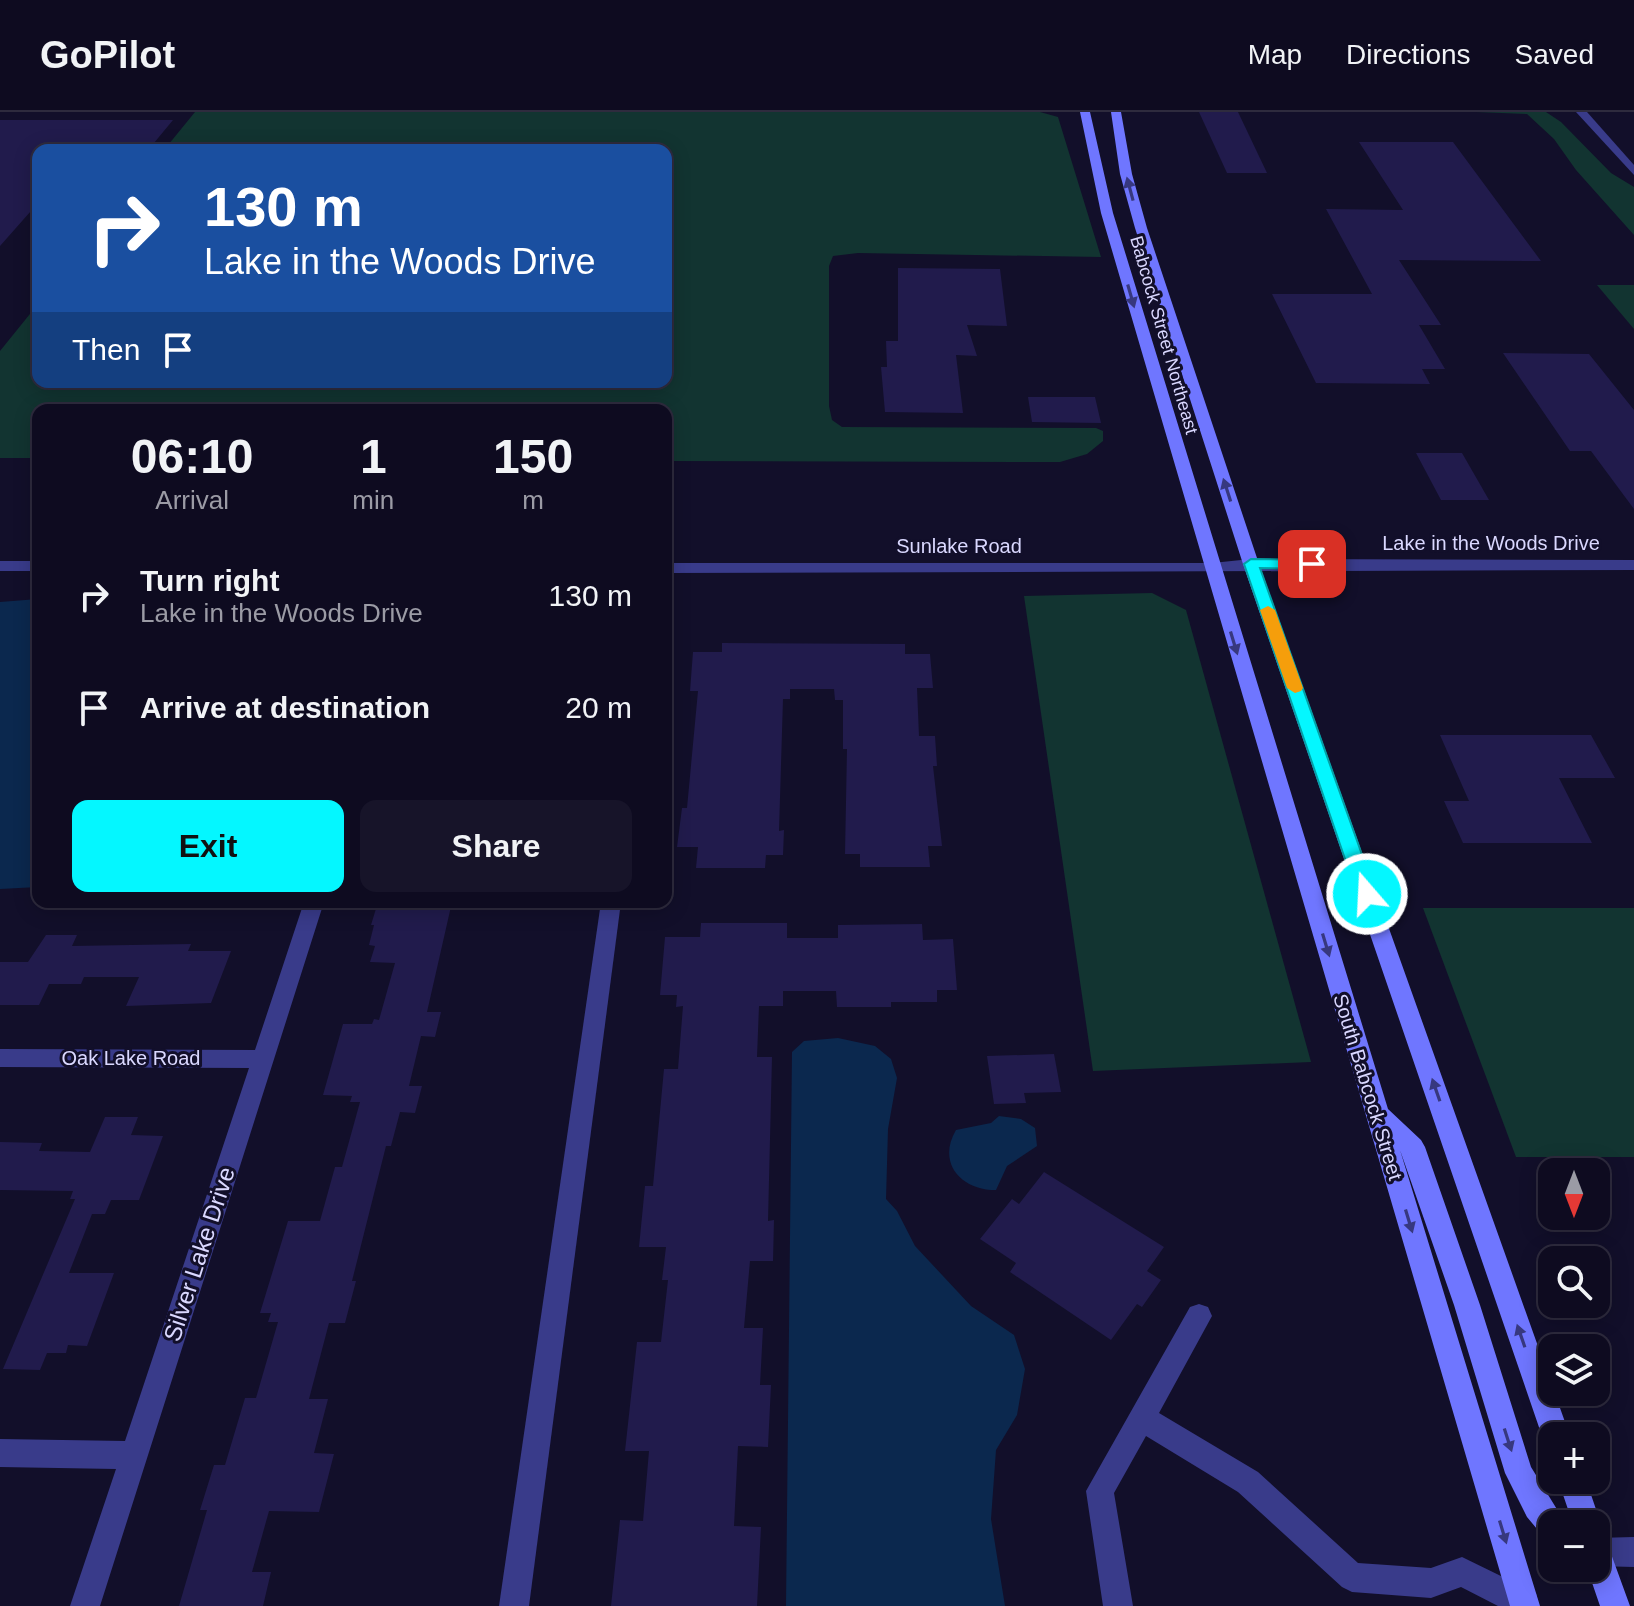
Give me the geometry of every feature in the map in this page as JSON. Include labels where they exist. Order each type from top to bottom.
[{"type":"main road","name":"Babcock Street Northeast","points":[[1085,112],[1107,213],[1212,568]]},
{"type":"main road","name":"Babcock Street Northeast","points":[[1116,112],[1126,174],[1141,228],[1251,564]]},
{"type":"main road","points":[[1251,564],[1551,1422]]},
{"type":"main road","name":"South Babcock Street","points":[[1212,568],[1526,1605]]},
{"type":"main road","points":[[1376,1113],[1413,1147],[1467,1305],[1519,1473],[1540,1510]]},
{"type":"main road","points":[[1607,1582],[1615,1606]]},
{"type":"street","points":[[1581,112],[1623,151],[1634,172]]},
{"type":"street","name":"Sunlake Road","points":[[672,568],[1212,568],[1251,564]]},
{"type":"street","name":"Lake in the Woods Drive","points":[[1251,564],[1634,565]]},
{"type":"street","points":[[0,566],[32,566]]},
{"type":"street","name":"Silver Lake Drive","points":[[85,1606],[312,908]]},
{"type":"street","points":[[514,1606],[610,908]]},
{"type":"street","name":"Oak Lake Road","points":[[0,1058],[263,1059]]},
{"type":"street","points":[[1118,1606],[1100,1491],[1199,1316]]},
{"type":"street","points":[[1141,1418],[1248,1482],[1352,1577],[1431,1583],[1462,1572],[1526,1605]]},
{"type":"street","points":[[0,1453],[133,1455]]},
{"type":"street","points":[[1610,1551],[1634,1552]]},
{"type":"green space","points":[[195,112],[1040,112],[1058,117],[1101,257],[858,253],[833,256],[829,266],[829,406],[832,420],[842,427],[1096,428],[1103,431],[1103,441],[1087,454],[1060,462],[672,461],[672,404],[32,404],[32,458],[0,458],[0,351],[32,311],[32,388],[672,388],[672,144],[169,144]]},
{"type":"green space","points":[[1476,112],[1546,112],[1561,122],[1611,173],[1634,187],[1634,235],[1576,170],[1554,139],[1527,114]]},
{"type":"green space","points":[[1597,285],[1634,285],[1634,329]]},
{"type":"green space","points":[[1152,593],[1186,610],[1311,1062],[1093,1071],[1024,596]]},
{"type":"green space","points":[[1423,908],[1634,908],[1634,1157],[1516,1157]]},
{"type":"water","points":[[32,599],[32,887],[0,889],[0,602]]},
{"type":"water","points":[[838,1038],[875,1046],[891,1059],[897,1078],[888,1129],[886,1199],[897,1211],[915,1246],[971,1306],[1014,1335],[1025,1369],[1017,1415],[996,1450],[991,1519],[1005,1606],[786,1606],[792,1052],[804,1041]]},
{"type":"water","points":[[999,1116],[1021,1119],[1035,1128],[1037,1146],[1007,1166],[996,1190],[983,1189],[955,1172],[949,1153],[951,1142],[956,1130],[991,1123]]},
{"type":"building","points":[[1199,112],[1238,112],[1267,173],[1227,173]]},
{"type":"building","points":[[0,120],[173,120],[153,144],[32,144],[32,210],[0,246]]},
{"type":"building","points":[[1359,142],[1453,142],[1541,261],[1399,260],[1441,325],[1419,325],[1445,369],[1422,369],[1430,384],[1316,383],[1272,294],[1372,294],[1326,209],[1403,210]]},
{"type":"building","points":[[898,268],[1000,269],[1007,326],[967,325],[977,356],[956,355],[963,413],[885,412],[881,367],[887,367],[886,341],[898,341]]},
{"type":"building","points":[[1503,353],[1589,354],[1634,410],[1634,509],[1591,451],[1570,451]]},
{"type":"building","points":[[1028,397],[1095,397],[1101,423],[1032,422]]},
{"type":"building","points":[[1416,453],[1462,453],[1489,500],[1441,500]]},
{"type":"building","points":[[722,643],[905,644],[905,654],[930,654],[933,688],[917,688],[919,736],[935,736],[937,766],[933,766],[942,846],[928,846],[930,867],[860,867],[860,854],[845,854],[847,749],[843,749],[843,700],[835,700],[834,689],[790,689],[790,699],[783,699],[779,831],[784,830],[783,855],[766,855],[765,868],[696,868],[698,847],[677,847],[682,808],[687,808],[698,691],[690,691],[693,652],[722,652]]},
{"type":"building","points":[[1440,735],[1591,735],[1615,778],[1559,778],[1592,843],[1463,843],[1444,801],[1469,801]]},
{"type":"building","points":[[376,908],[451,908],[427,1012],[441,1012],[435,1037],[421,1036],[409,1086],[422,1086],[415,1113],[400,1112],[391,1146],[386,1146],[352,1281],[356,1281],[345,1323],[329,1323],[309,1399],[328,1399],[314,1453],[334,1454],[319,1512],[269,1511],[252,1572],[271,1572],[263,1606],[179,1606],[207,1510],[200,1510],[214,1465],[225,1465],[245,1398],[256,1398],[278,1322],[268,1322],[271,1313],[260,1313],[288,1221],[320,1221],[335,1167],[342,1167],[360,1102],[350,1102],[352,1096],[323,1095],[343,1024],[372,1024],[374,1019],[379,1020],[395,963],[370,962],[375,946],[369,945],[374,925],[371,925]]},
{"type":"building","points":[[701,923],[787,923],[787,938],[838,938],[838,925],[922,924],[923,940],[953,939],[957,990],[937,990],[937,1002],[891,1002],[891,1007],[837,1007],[836,991],[783,991],[783,1006],[759,1006],[757,1057],[772,1057],[768,1221],[774,1220],[773,1261],[750,1261],[744,1328],[763,1328],[760,1385],[771,1385],[768,1447],[738,1446],[734,1526],[761,1527],[757,1606],[611,1606],[620,1520],[643,1521],[649,1451],[625,1451],[637,1342],[661,1342],[668,1280],[662,1280],[666,1247],[639,1247],[645,1186],[653,1186],[664,1069],[678,1069],[683,1006],[676,1007],[677,995],[660,995],[665,937],[700,937]]},
{"type":"building","points":[[46,935],[77,935],[72,946],[191,944],[188,951],[231,951],[211,1003],[126,1006],[139,977],[84,977],[81,984],[49,984],[39,1005],[0,1005],[0,962],[28,962]]},
{"type":"building","points":[[1054,1054],[1061,1092],[1024,1093],[1026,1103],[994,1104],[987,1056]]},
{"type":"building","points":[[105,1117],[138,1117],[131,1135],[163,1136],[139,1200],[111,1200],[105,1214],[92,1214],[69,1273],[114,1273],[87,1346],[68,1345],[66,1353],[47,1353],[40,1370],[3,1369],[75,1199],[70,1199],[73,1191],[0,1190],[0,1142],[42,1143],[39,1151],[90,1152]]},
{"type":"building","points":[[1044,1172],[1164,1247],[1147,1271],[1161,1280],[1142,1307],[1137,1304],[1111,1340],[1010,1272],[1016,1263],[980,1239],[1012,1199],[1019,1204]]},
{"type":"slow traffic","points":[[1268,610],[1295,688]]},
{"type":"route","points":[[1312,564],[1251,564],[1367,894]]}]
